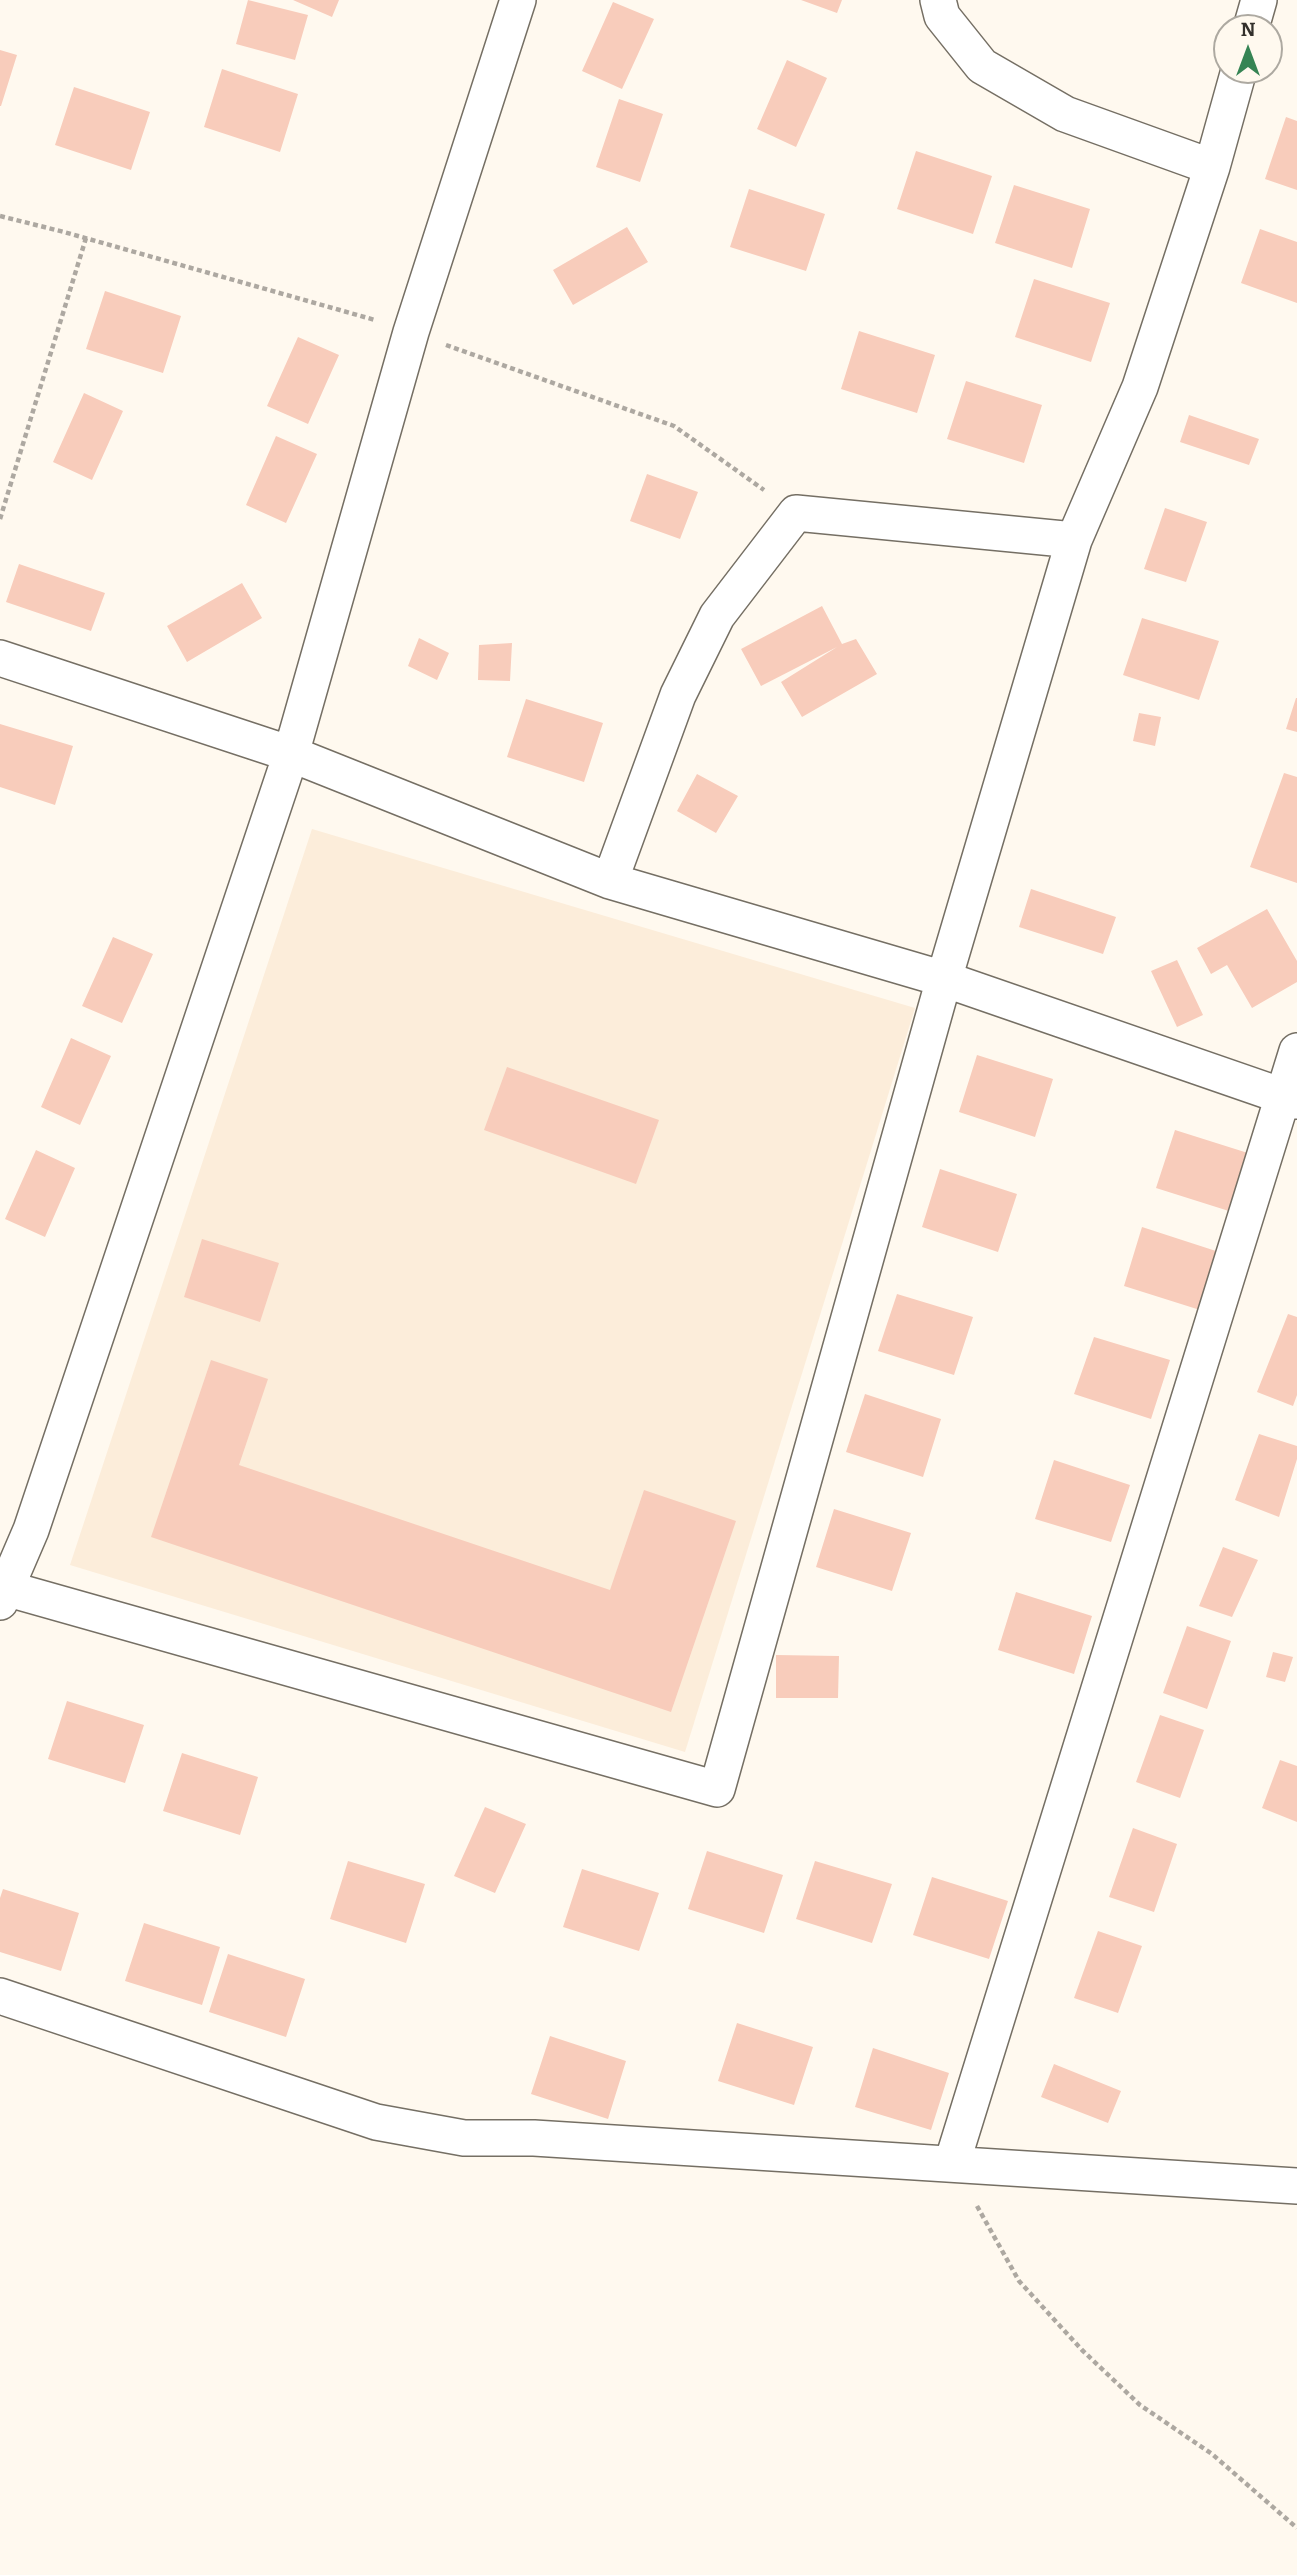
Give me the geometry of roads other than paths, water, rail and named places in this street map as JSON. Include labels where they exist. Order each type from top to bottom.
[{"type":"street","points":[[518,0],[411,332],[290,754],[31,1530],[3,1595],[717,1789],[944,979],[1074,540],[1140,387],[1168,309],[1235,84]]},
{"type":"street","points":[[938,0],[942,16],[982,65],[1065,114],[1212,167]]},
{"type":"street","points":[[610,881],[678,695],[717,616],[796,513],[1074,540]]},
{"type":"street","points":[[0,658],[290,754],[610,881],[944,979],[1289,1098]]},
{"type":"street","points":[[952,2163],[1289,1098],[1297,1051]]},
{"type":"street","points":[[0,1996],[363,2118],[464,2138],[534,2138],[1297,2186]]}]
